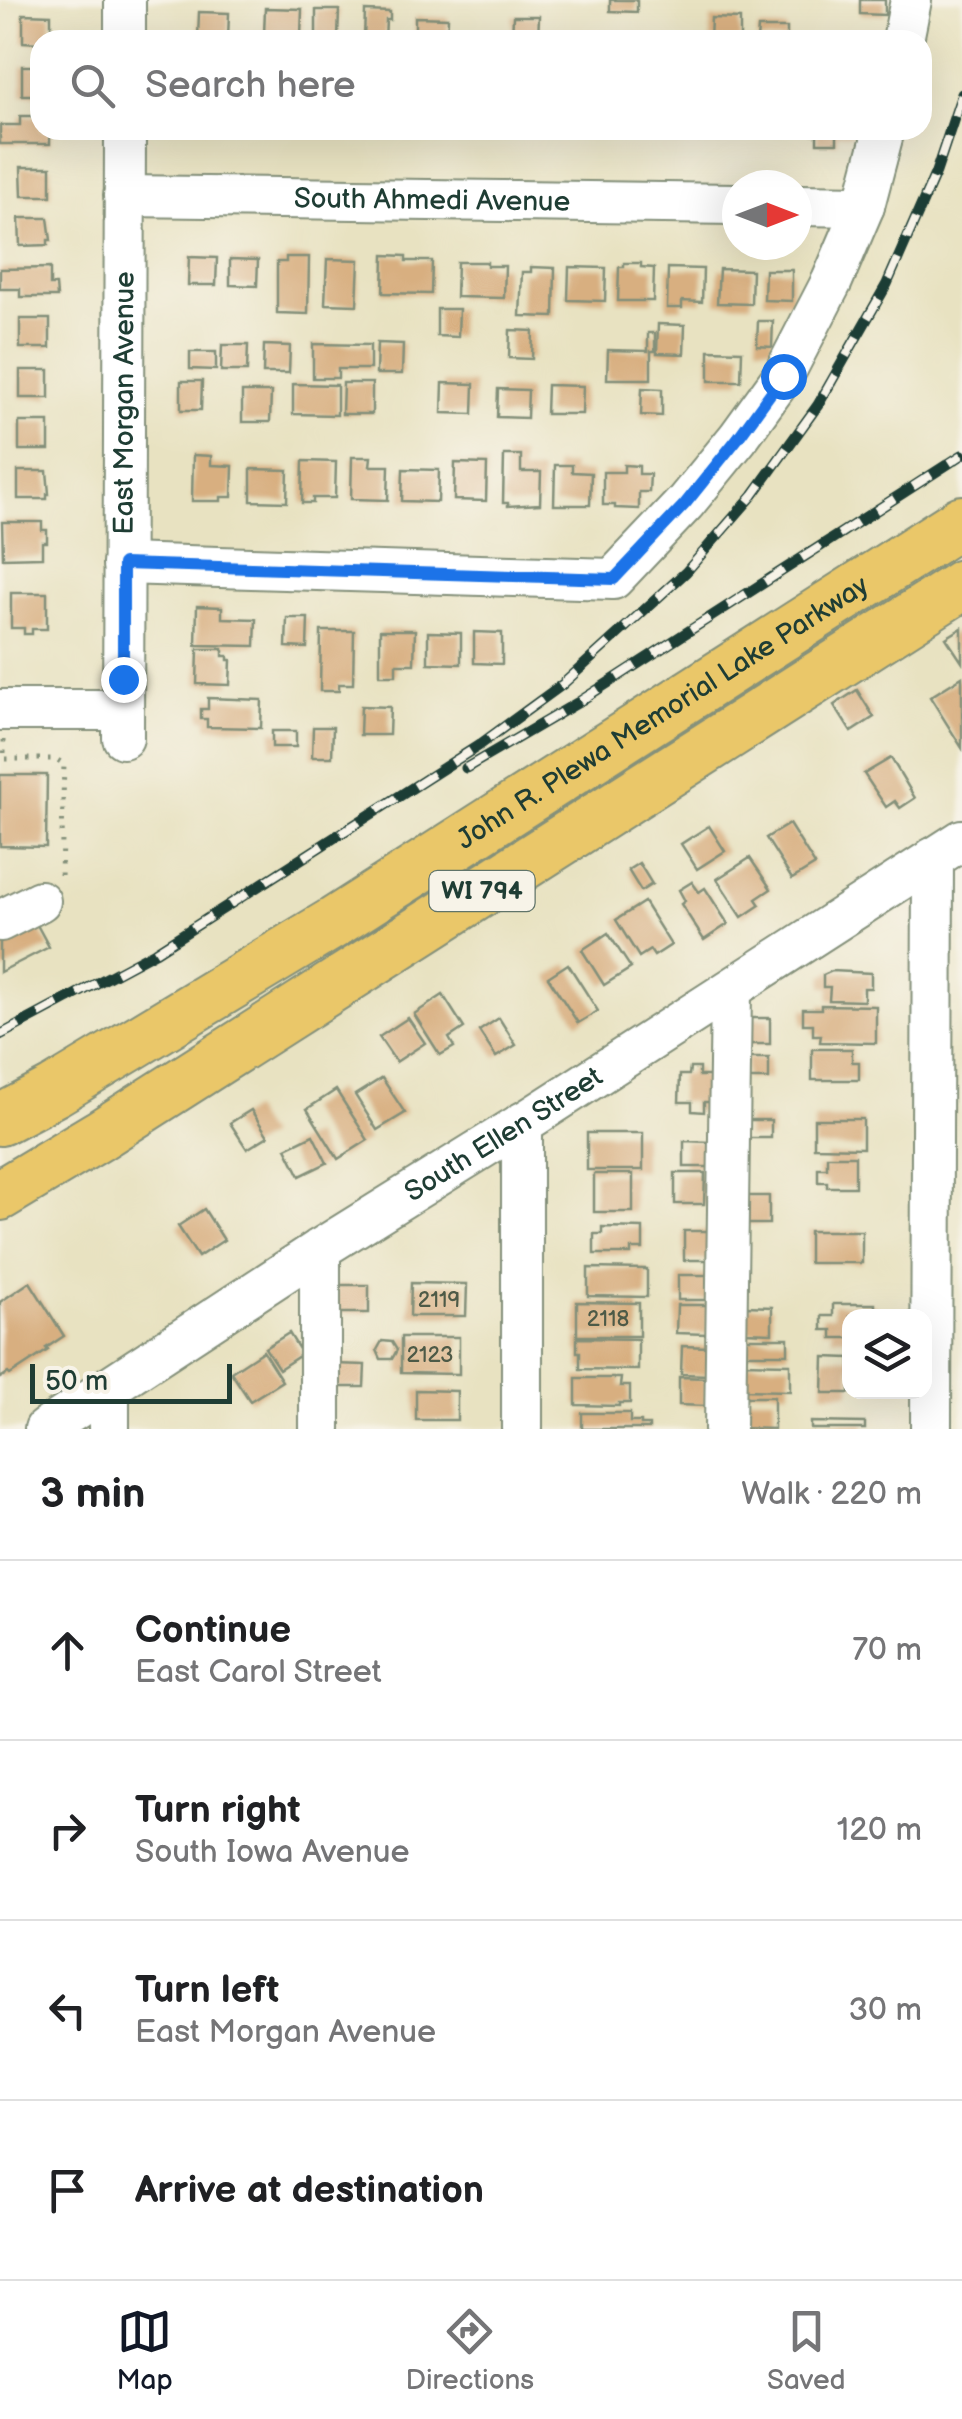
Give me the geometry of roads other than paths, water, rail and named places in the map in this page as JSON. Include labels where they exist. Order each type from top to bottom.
[{"type":"main road","name":"John R. Plewa Memorial Lake Parkway","points":[[0,1120],[55,1091],[335,922],[962,521]]},
{"type":"main road","name":"John R. Plewa Memorial Lake Parkway","points":[[0,1195],[116,1125],[962,585]]},
{"type":"street","points":[[125,0],[125,30]]},
{"type":"street","points":[[905,30],[911,0]]},
{"type":"street","name":"East Morgan Avenue","points":[[2,710],[122,724],[124,140]]},
{"type":"street","points":[[123,564],[614,579],[685,504],[783,376],[832,281],[864,206],[881,140]]},
{"type":"street","name":"South Ahmedi Avenue","points":[[124,196],[722,204]]},
{"type":"street","points":[[812,205],[864,206]]},
{"type":"street","points":[[930,1429],[948,1043],[947,849]]},
{"type":"street","name":"South Ellen Street","points":[[45,1429],[947,849]]},
{"type":"street","points":[[0,921],[40,901]]},
{"type":"street","points":[[725,1429],[731,990]]},
{"type":"street","points":[[522,1123],[522,1429]]},
{"type":"street","points":[[320,1249],[320,1429]]},
{"type":"street","points":[[109,1388],[109,1429]]},
{"type":"railway","points":[[0,1035],[155,952],[478,746],[563,684],[686,572],[753,495],[818,405],[887,284],[936,172],[962,94]]},
{"type":"railway","points":[[466,768],[577,703],[962,455]]}]
